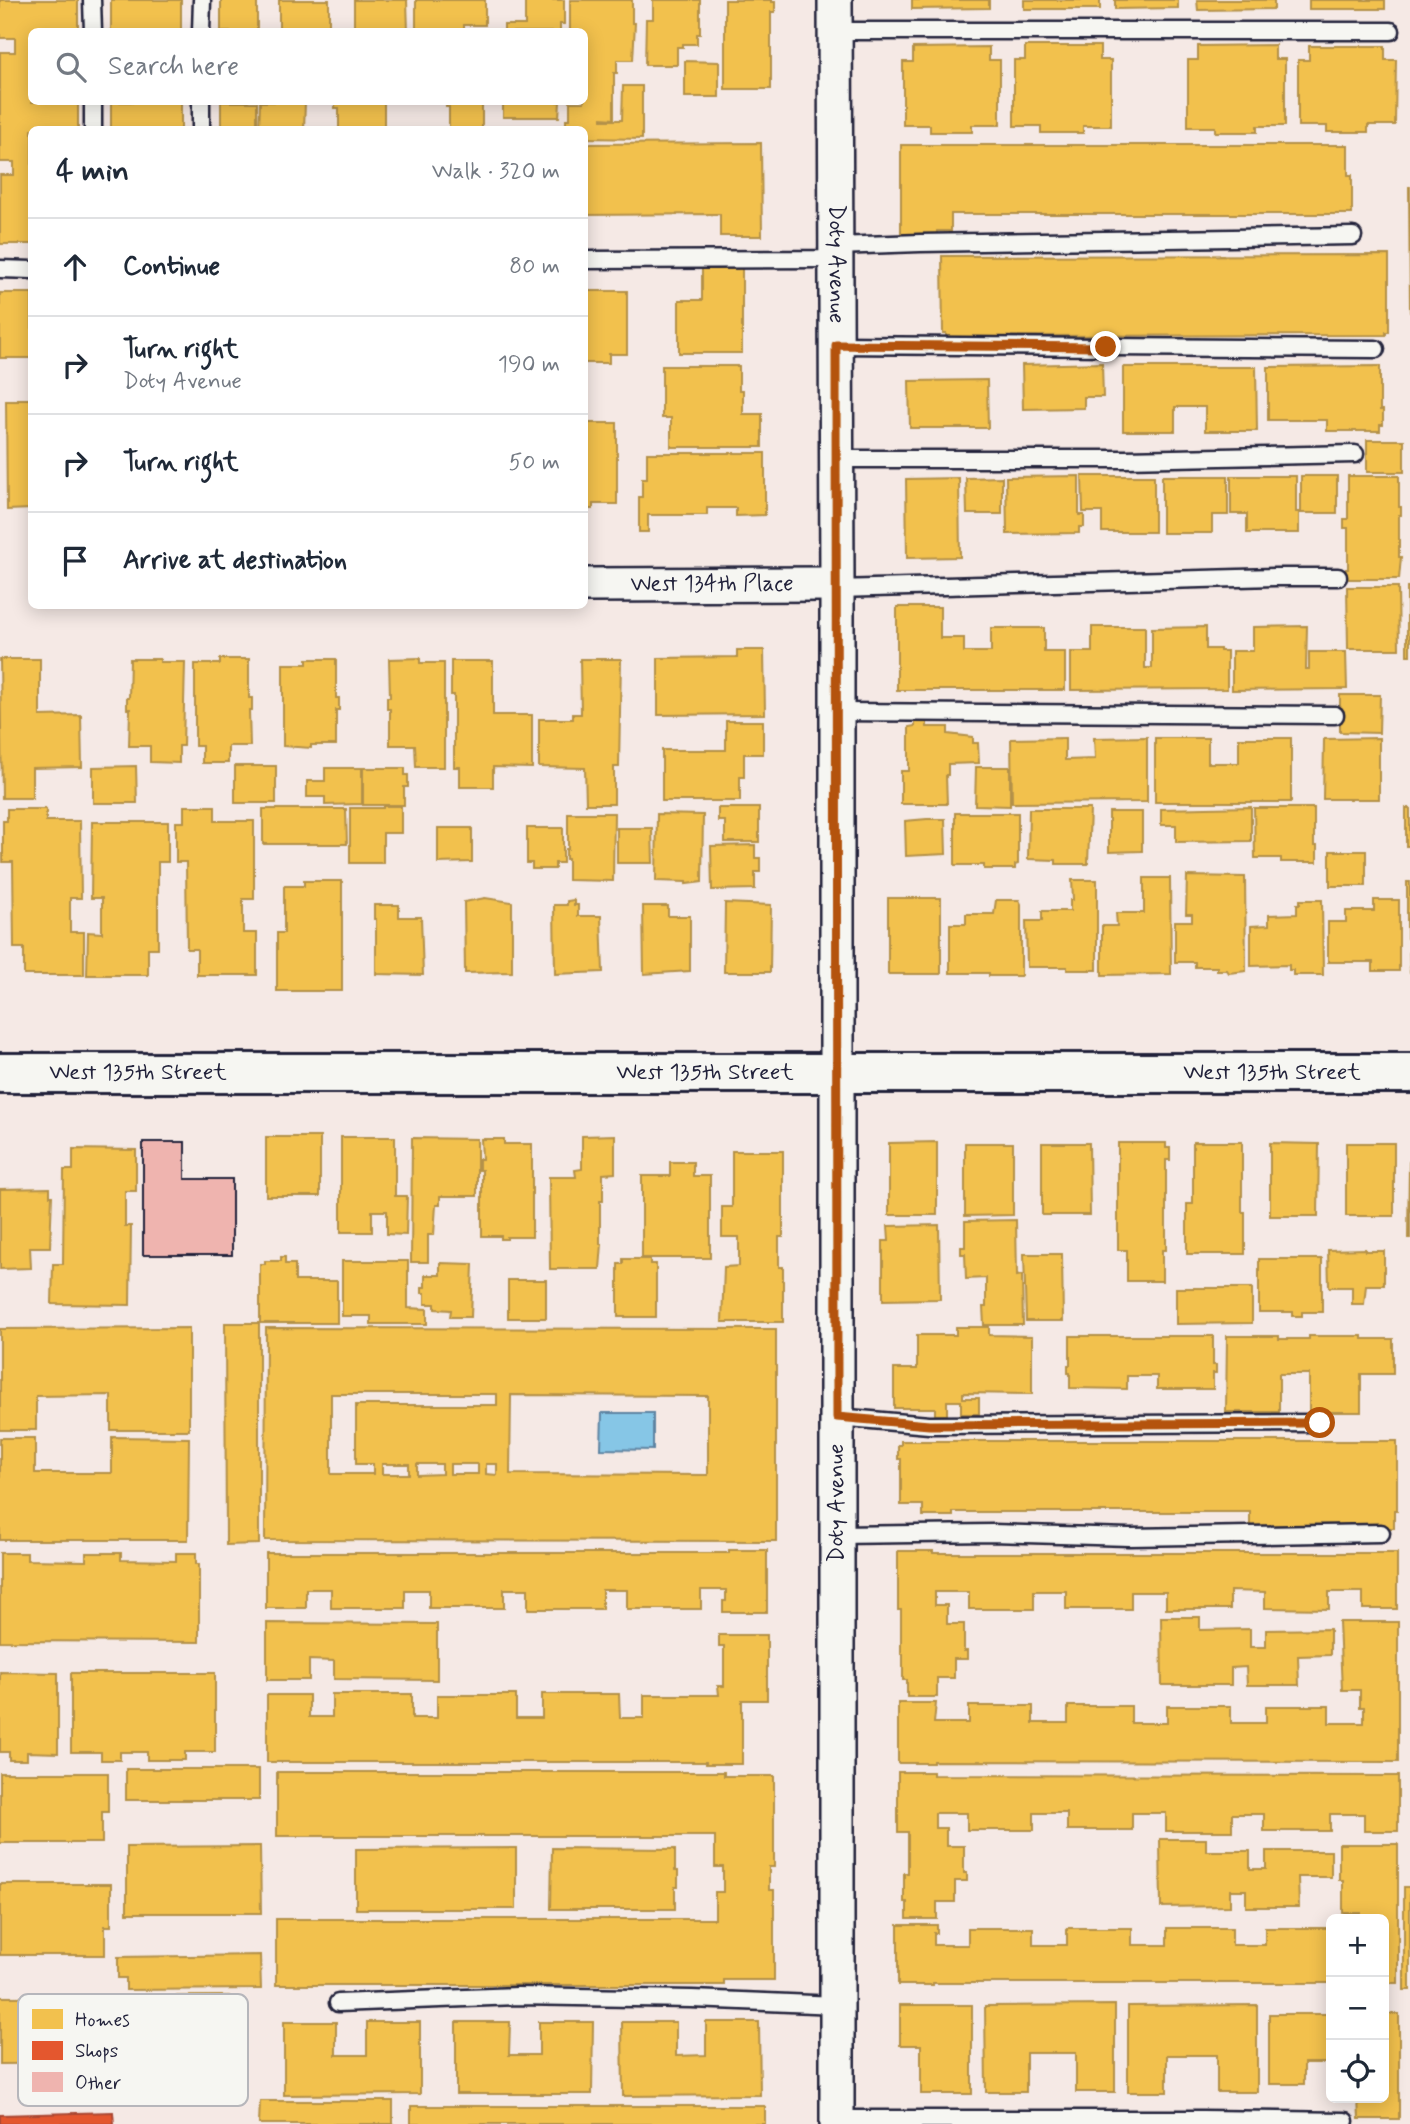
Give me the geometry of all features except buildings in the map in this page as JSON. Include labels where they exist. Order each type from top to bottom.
[{"type":"street","name":"Doty Avenue","points":[[835,15],[837,2121]]},
{"type":"street","name":"West 134th Place","points":[[588,585],[837,586]]},
{"type":"street","name":"West 135th Street","points":[[0,1073],[1410,1073]]},
{"type":"lane","points":[[92,0],[93,28]]},
{"type":"lane","points":[[201,28],[202,0]]},
{"type":"lane","points":[[835,15],[1391,31]]},
{"type":"lane","points":[[93,105],[93,126]]},
{"type":"lane","points":[[201,105],[201,126]]},
{"type":"lane","points":[[588,260],[836,252],[920,243],[1353,236]]},
{"type":"lane","points":[[0,269],[28,270]]},
{"type":"lane","points":[[836,345],[1376,349]]},
{"type":"lane","points":[[837,459],[1125,459],[1355,454]]},
{"type":"lane","points":[[837,586],[1338,577]]},
{"type":"lane","points":[[837,712],[1335,715]]},
{"type":"lane","points":[[837,1417],[929,1425],[1320,1423]]},
{"type":"lane","points":[[837,1535],[992,1533],[1129,1537],[1381,1533]]},
{"type":"lane","points":[[338,2003],[517,1996],[837,2005]]},
{"type":"lane","points":[[837,2121],[1345,2121]]},
{"type":"water","points":[[602,1413],[653,1413],[653,1450],[601,1449]]},
{"type":"route","points":[[1106,347],[836,345],[837,1417],[929,1425],[1320,1423]]}]
